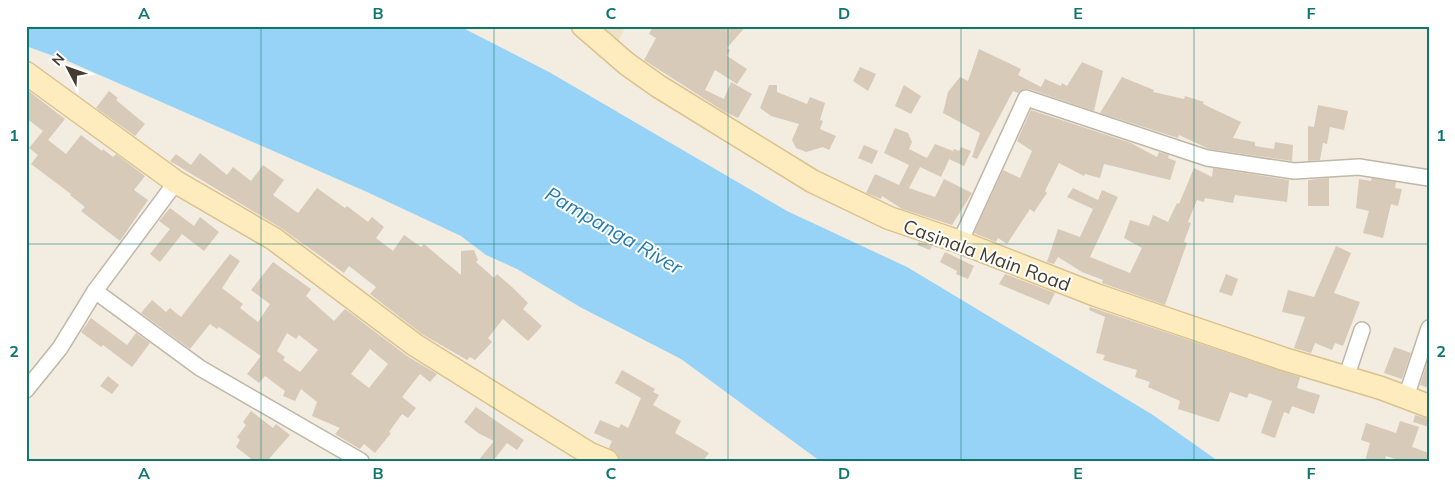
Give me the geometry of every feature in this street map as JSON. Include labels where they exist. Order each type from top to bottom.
[{"type":"street","name":"Casinala Main Road","points":[[583,26],[627,64],[658,86],[812,180],[888,218],[960,242],[1096,295],[1429,406]]},
{"type":"street","points":[[26,73],[176,182],[274,239],[415,344],[590,454],[607,461]]},
{"type":"street","points":[[960,242],[1026,98],[1207,158],[1294,171],[1360,167],[1429,178]]},
{"type":"street","points":[[26,390],[60,348],[94,292],[176,182]]},
{"type":"street","points":[[94,292],[200,368],[361,461]]},
{"type":"street","points":[[1406,398],[1429,328]]},
{"type":"street","points":[[1346,378],[1362,330]]},
{"type":"shaded area","points":[[589,26],[626,26],[617,44]]},
{"type":"water","name":"Pampanga River","points":[[26,26],[459,26],[549,72],[787,211],[907,267],[1153,415],[1218,461],[820,461],[681,359],[580,307],[517,269],[486,255],[461,236],[367,192],[70,62],[26,46]]},
{"type":"building","points":[[653,26],[746,26],[727,48],[730,50],[727,56],[747,69],[737,84],[715,70],[705,90],[724,99],[731,82],[752,94],[738,118],[725,112],[644,60],[656,38],[649,34]]},
{"type":"building","points":[[979,49],[1021,69],[1018,75],[1041,87],[1045,79],[1061,86],[1062,83],[1067,86],[1082,62],[1103,71],[1094,111],[1029,89],[1024,89],[1018,93],[1013,91],[977,159],[972,157],[980,133],[943,113],[948,92],[960,77],[968,81]]},
{"type":"building","points":[[860,67],[876,74],[868,91],[853,81]]},
{"type":"building","points":[[1122,77],[1154,90],[1153,92],[1184,99],[1185,96],[1204,102],[1203,104],[1241,122],[1233,138],[1255,142],[1255,146],[1274,149],[1275,142],[1293,145],[1292,161],[1209,149],[1179,135],[1178,138],[1100,113]]},
{"type":"building","points":[[769,85],[777,85],[777,92],[807,104],[810,97],[825,103],[820,120],[823,121],[820,129],[836,136],[829,150],[823,147],[806,152],[796,148],[792,140],[799,124],[771,116],[760,108]]},
{"type":"building","points":[[904,85],[921,96],[911,114],[895,106]]},
{"type":"building","points":[[26,89],[65,119],[48,140],[66,154],[81,135],[113,157],[116,154],[145,176],[134,190],[148,200],[120,241],[81,211],[85,207],[71,194],[31,164],[38,155],[29,148],[43,131],[26,118]]},
{"type":"building","points":[[109,91],[118,98],[116,100],[145,124],[135,136],[96,108]]},
{"type":"building","points":[[1318,105],[1348,111],[1344,130],[1330,127],[1327,144],[1323,143],[1320,160],[1308,161],[1308,126],[1314,127]]},
{"type":"building","points":[[1031,110],[1131,143],[1157,157],[1159,152],[1169,155],[1168,158],[1176,161],[1170,180],[1104,164],[1100,178],[1085,174],[1084,176],[1059,163],[1045,191],[1047,193],[1034,212],[1030,209],[1007,244],[998,238],[996,242],[974,233],[1003,170],[1020,178],[1032,151],[1017,141]]},
{"type":"building","points":[[895,128],[908,133],[912,142],[909,149],[927,158],[935,144],[953,151],[941,177],[920,167],[909,188],[935,197],[944,179],[972,193],[952,225],[902,209],[882,196],[881,199],[866,193],[875,174],[899,185],[909,165],[884,153]]},
{"type":"building","points":[[864,145],[878,151],[872,164],[858,158]]},
{"type":"building","points":[[961,147],[971,151],[964,166],[949,159],[954,149],[959,151]]},
{"type":"building","points":[[200,153],[227,175],[233,167],[251,181],[263,165],[284,180],[273,195],[298,213],[317,188],[345,208],[347,206],[368,222],[372,217],[384,227],[376,238],[393,251],[404,235],[421,247],[424,244],[461,275],[461,251],[474,250],[478,260],[476,262],[494,278],[497,274],[512,287],[528,303],[523,309],[542,326],[528,341],[503,319],[488,338],[492,342],[475,360],[470,357],[467,360],[422,334],[370,294],[376,287],[349,266],[344,273],[281,228],[170,161],[176,154],[191,165]]},
{"type":"building","points":[[1194,168],[1212,177],[1213,168],[1289,180],[1287,202],[1235,195],[1233,203],[1205,198],[1204,202],[1197,200],[1188,222],[1191,223],[1184,242],[1187,243],[1165,305],[1102,283],[1103,280],[1082,272],[1058,257],[1054,264],[1047,262],[1058,229],[1080,237],[1093,209],[1067,197],[1073,188],[1098,200],[1102,190],[1118,197],[1090,257],[1130,273],[1142,248],[1124,238],[1130,220],[1149,226],[1153,215],[1168,222],[1177,203],[1179,204]]},
{"type":"building","points":[[1329,178],[1329,206],[1308,206],[1308,180]]},
{"type":"building","points":[[1372,178],[1396,182],[1395,188],[1402,189],[1398,206],[1391,204],[1383,238],[1363,233],[1369,211],[1356,208],[1359,179],[1371,181]]},
{"type":"building","points":[[170,208],[194,226],[200,217],[219,232],[204,251],[182,234],[160,262],[150,254],[170,229],[159,221]]},
{"type":"building","points":[[919,242],[932,246],[930,250],[917,245]]},
{"type":"building","points":[[1336,246],[1351,253],[1334,293],[1360,302],[1343,346],[1335,343],[1332,350],[1315,343],[1311,353],[1294,348],[1305,317],[1282,312],[1288,290],[1314,297]]},
{"type":"building","points":[[945,252],[974,266],[968,279],[956,274],[957,271],[940,262]]},
{"type":"building","points":[[230,254],[240,261],[222,288],[243,304],[240,308],[258,322],[270,304],[251,290],[273,262],[311,289],[306,296],[334,321],[345,309],[407,356],[437,374],[430,382],[420,374],[402,397],[416,408],[408,418],[402,414],[389,432],[391,433],[375,453],[364,444],[360,449],[335,434],[340,428],[312,416],[317,402],[301,389],[295,401],[283,396],[285,391],[265,376],[259,383],[247,374],[261,356],[219,327],[217,329],[210,324],[190,349],[141,313],[152,300],[166,312],[170,308],[181,317]],"holes":[[[287,333],[296,339],[299,335],[318,350],[300,372],[283,360],[285,357],[277,351]],[[370,349],[388,364],[369,388],[351,374]]]},
{"type":"building","points":[[1005,274],[1055,293],[1049,305],[999,284]]},
{"type":"building","points":[[1226,274],[1238,279],[1232,296],[1219,292]]},
{"type":"building","points":[[1090,307],[1300,377],[1297,388],[1320,395],[1314,414],[1292,406],[1289,414],[1284,412],[1275,438],[1261,433],[1272,401],[1249,393],[1247,398],[1230,392],[1219,422],[1178,409],[1180,401],[1148,387],[1150,382],[1135,377],[1137,370],[1103,360],[1105,355],[1096,353],[1105,317],[1089,310]]},
{"type":"building","points":[[91,318],[127,345],[136,333],[150,343],[132,367],[103,345],[101,347],[81,332]]},
{"type":"building","points":[[1394,347],[1411,353],[1402,379],[1384,373]]},
{"type":"building","points":[[1429,360],[1429,388],[1420,385]]},
{"type":"building","points":[[622,370],[655,389],[653,392],[659,395],[653,405],[681,421],[675,433],[709,453],[703,461],[620,461],[617,453],[609,448],[612,441],[594,433],[600,420],[619,428],[621,424],[628,428],[641,398],[615,383]]},
{"type":"building","points":[[108,376],[119,385],[112,394],[100,386]]},
{"type":"building","points":[[476,407],[524,440],[517,450],[507,443],[493,461],[478,461],[494,441],[478,433],[464,422]]},
{"type":"building","points":[[251,411],[273,428],[276,424],[290,435],[267,461],[254,461],[236,447],[240,440],[237,437],[246,425],[243,422]]},
{"type":"building","points":[[1415,415],[1429,419],[1429,427],[1413,422]]},
{"type":"building","points":[[1400,421],[1419,427],[1412,447],[1429,453],[1429,461],[1402,461],[1386,456],[1385,461],[1365,461],[1370,443],[1361,440],[1366,423],[1396,433]]}]
